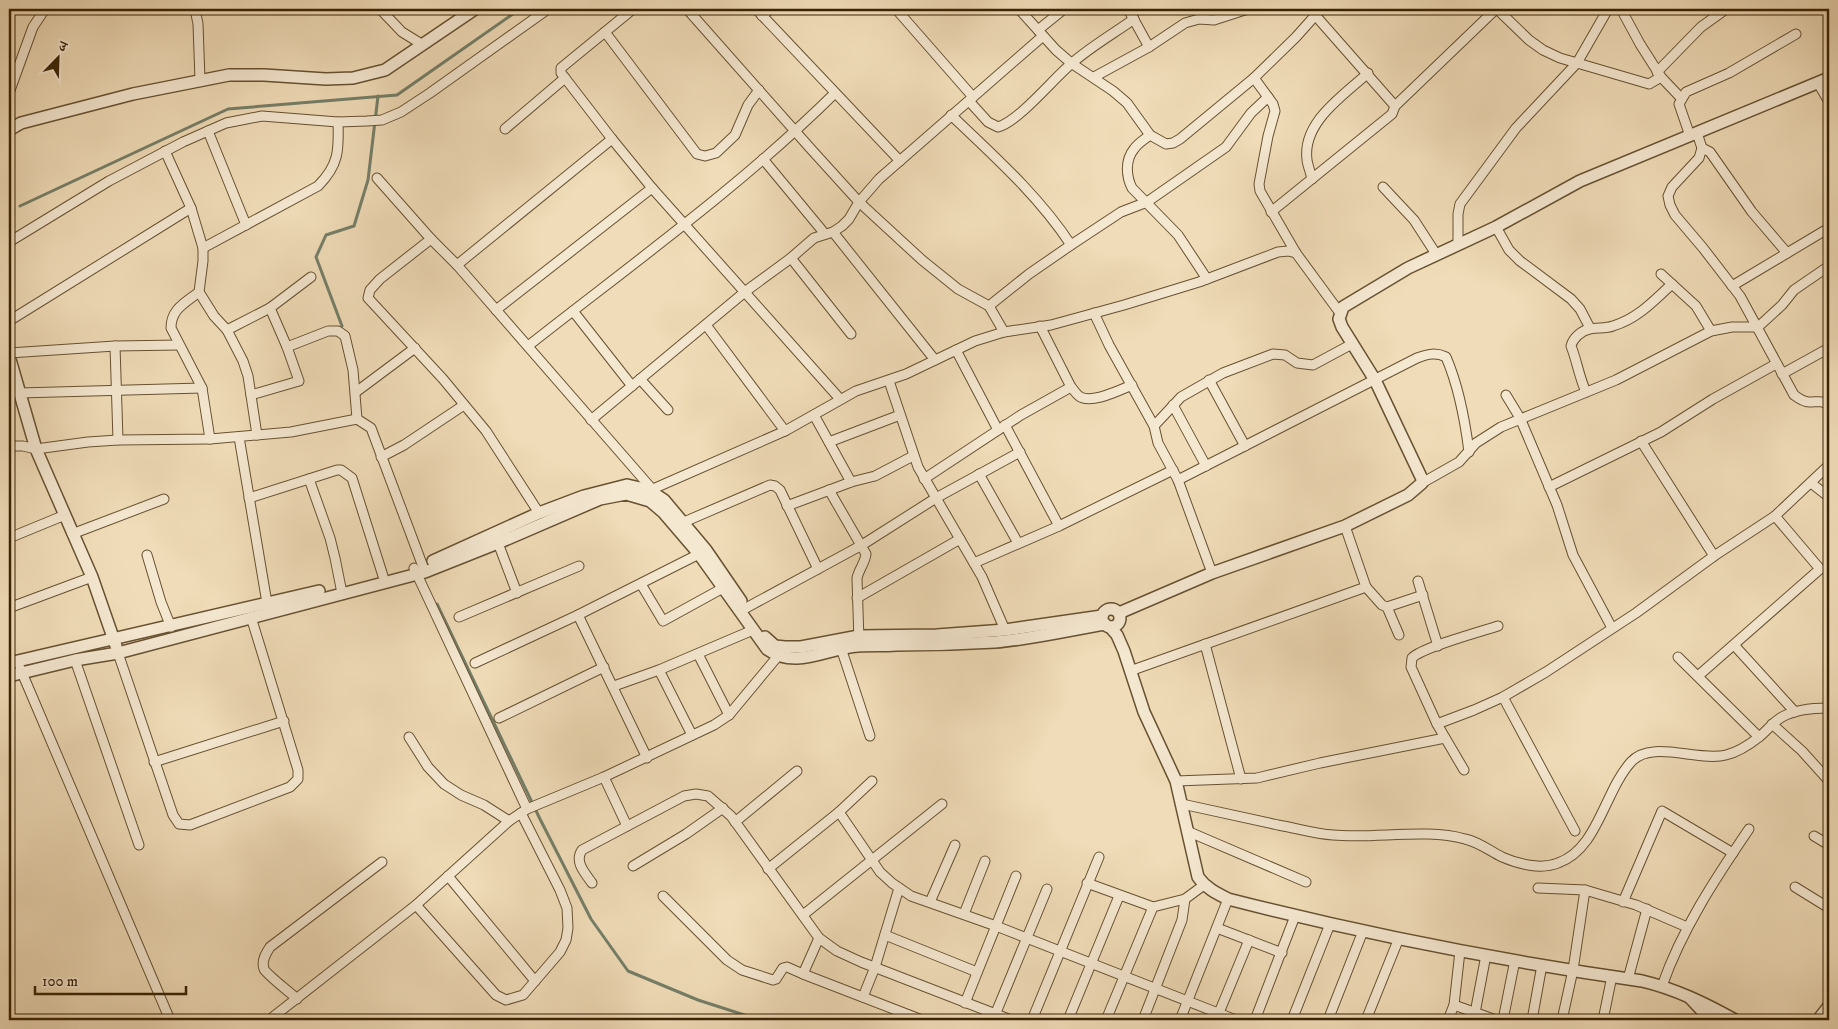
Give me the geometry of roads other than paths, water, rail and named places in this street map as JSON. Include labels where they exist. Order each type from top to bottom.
[{"type":"street","points":[[9,93],[33,27],[45,9]]},
{"type":"street","points":[[380,9],[402,32],[423,45]]},
{"type":"street","points":[[9,130],[21,123],[124,96],[229,75],[326,79],[353,78],[385,70],[475,9]]},
{"type":"street","points":[[9,242],[109,181],[165,151],[226,123],[262,116],[338,122],[367,121],[382,120],[401,112],[548,9]]},
{"type":"street","points":[[633,9],[562,68],[561,73],[652,188],[746,291],[840,399]]},
{"type":"street","points":[[687,9],[859,202],[922,260],[958,289],[989,306],[1004,332]]},
{"type":"street","points":[[770,9],[759,12],[900,161]]},
{"type":"street","points":[[896,9],[988,122],[998,128],[1024,109],[1071,63],[1134,19]]},
{"type":"street","points":[[1019,9],[1040,33],[1071,63],[1113,90],[1127,103],[1150,135],[1166,144],[1180,139],[1254,78],[1296,37],[1317,11],[1395,106]]},
{"type":"street","points":[[591,420],[746,291],[791,258],[814,238],[829,233],[849,219],[859,202],[879,179],[971,99],[1064,9]]},
{"type":"street","points":[[1128,9],[1149,47]]},
{"type":"street","points":[[1271,212],[1392,114],[1395,106],[1497,9],[1529,40],[1544,50],[1577,63],[1649,84],[1701,27],[1726,9]]},
{"type":"street","points":[[1458,244],[1460,204],[1516,128],[1577,63],[1608,9]]},
{"type":"street","points":[[1621,9],[1659,74],[1681,98]]},
{"type":"street","points":[[199,10],[200,80]]},
{"type":"street","points":[[1094,77],[1149,47],[1186,23],[1199,19],[1214,20],[1243,10]]},
{"type":"street","points":[[605,32],[697,154],[706,156],[716,153],[735,135],[748,105],[759,90]]},
{"type":"street","points":[[1787,253],[1752,212],[1710,152],[1702,148],[1693,135],[1679,104],[1686,92],[1729,74],[1796,34]]},
{"type":"street","points":[[1312,179],[1307,160],[1307,145],[1315,124],[1368,73]]},
{"type":"street","points":[[505,129],[565,78]]},
{"type":"street","points":[[1254,78],[1274,104],[1275,115],[1268,136],[1259,184],[1260,191],[1296,253],[1340,313]]},
{"type":"street","points":[[1422,483],[1422,479],[1375,380],[1342,327],[1340,313],[1344,307],[1436,254],[1496,227],[1580,181],[1829,78]]},
{"type":"street","points":[[1818,83],[1829,102]]},
{"type":"street","points":[[528,346],[796,132],[835,93]]},
{"type":"street","points":[[989,306],[1029,274],[1071,245],[1121,212],[1146,202],[1226,147],[1251,112],[1268,97]]},
{"type":"street","points":[[952,115],[1016,177],[1059,227],[1071,245]]},
{"type":"street","points":[[203,248],[318,186],[330,174],[334,165],[338,145],[338,122]]},
{"type":"street","points":[[208,131],[246,225]]},
{"type":"street","points":[[1150,135],[1134,148],[1127,169],[1127,178],[1132,188],[1178,235],[1207,279]]},
{"type":"street","points":[[457,265],[612,139]]},
{"type":"street","points":[[1702,148],[1698,158],[1672,187],[1668,196],[1670,205],[1675,215],[1732,286],[1758,327],[1794,395],[1803,401],[1823,401],[1829,405]]},
{"type":"street","points":[[165,151],[191,208],[203,248],[199,292],[214,316],[227,330],[243,361],[248,376],[257,435]]},
{"type":"street","points":[[763,159],[829,233],[935,360]]},
{"type":"street","points":[[377,178],[431,240],[457,265],[591,420],[647,492],[650,501],[663,512],[699,554],[767,649],[778,656],[797,659],[811,657],[859,641],[939,645],[998,642],[1106,623]]},
{"type":"street","points":[[1383,187],[1414,220],[1436,254]]},
{"type":"street","points":[[496,310],[652,188]]},
{"type":"street","points":[[9,322],[191,208]]},
{"type":"street","points":[[1496,227],[1509,250],[1520,261],[1571,299],[1580,309],[1590,328]]},
{"type":"street","points":[[1732,286],[1787,253],[1828,232]]},
{"type":"street","points":[[431,240],[380,279],[370,290],[368,298],[486,431],[539,513]]},
{"type":"street","points":[[9,676],[16,666],[57,658],[114,640],[268,608],[419,570],[498,543],[600,499],[647,492],[785,431],[856,391],[889,380],[975,341],[1004,332],[1040,326],[1124,305],[1207,279],[1278,252],[1288,251],[1296,253]]},
{"type":"street","points":[[791,258],[851,334]]},
{"type":"street","points":[[1735,1020],[1703,1002],[1662,986],[1363,932],[1228,899],[1204,886],[1195,867],[1176,780],[1144,712],[1120,641],[1106,623],[1108,610],[1114,610],[1118,613],[1212,574],[1345,526],[1408,495],[1422,483],[1452,467],[1476,443],[1520,418],[1616,380],[1711,332],[1732,327],[1758,327],[1782,305],[1794,290],[1829,266]]},
{"type":"street","points":[[1661,274],[1696,306],[1711,332]]},
{"type":"street","points":[[227,330],[270,308],[311,277]]},
{"type":"street","points":[[1586,392],[1571,346],[1574,338],[1590,328],[1611,327],[1631,319],[1672,284]]},
{"type":"street","points":[[199,292],[171,317],[172,328],[179,345],[202,388],[210,439]]},
{"type":"street","points":[[251,395],[299,381],[270,308]]},
{"type":"street","points":[[573,311],[632,386]]},
{"type":"street","points":[[1094,312],[1109,345],[1154,426],[1158,443],[1178,480],[1212,574]]},
{"type":"street","points":[[706,325],[785,431]]},
{"type":"street","points":[[1040,326],[1071,387],[1078,396],[1084,399],[1093,399],[1132,385]]},
{"type":"street","points":[[287,347],[328,331],[338,331],[345,336],[356,392],[357,419]]},
{"type":"street","points":[[1154,426],[1181,397],[1223,373],[1273,354],[1285,355],[1297,363],[1313,365],[1352,344]]},
{"type":"street","points":[[179,345],[115,346],[9,361],[36,449],[92,577],[154,762],[173,815],[179,824],[190,825],[290,788],[298,779],[298,770],[284,720],[251,616]]},
{"type":"street","points":[[115,346],[118,440]]},
{"type":"street","points":[[356,392],[414,348]]},
{"type":"street","points":[[1782,374],[1829,348]]},
{"type":"street","points":[[956,350],[1002,427],[1020,452],[1059,526]]},
{"type":"street","points":[[1178,480],[1430,353],[1446,356],[1462,406],[1469,452]]},
{"type":"street","points":[[1549,487],[1661,432],[1712,399],[1776,364]]},
{"type":"street","points":[[640,379],[668,410]]},
{"type":"street","points":[[889,380],[913,456],[924,479],[982,577],[1005,630]]},
{"type":"street","points":[[1209,380],[1245,446]]},
{"type":"street","points":[[924,479],[1002,427],[1071,387]]},
{"type":"street","points":[[19,393],[202,388]]},
{"type":"street","points":[[1506,395],[1520,418],[1549,487],[1573,555],[1612,628]]},
{"type":"street","points":[[381,457],[404,445],[464,405]]},
{"type":"street","points":[[1173,406],[1206,466]]},
{"type":"street","points":[[814,415],[851,482]]},
{"type":"street","points":[[829,442],[900,415]]},
{"type":"street","points":[[9,446],[23,446],[36,449],[118,440],[239,437],[291,432],[357,419],[371,428],[419,570],[567,908],[569,917],[566,940],[560,952],[522,995],[506,1000],[496,995],[416,905]]},
{"type":"street","points":[[239,437],[268,608]]},
{"type":"street","points":[[1641,442],[1714,556]]},
{"type":"street","points":[[746,608],[862,545],[936,498],[1020,452]]},
{"type":"street","points":[[788,506],[851,482],[875,476],[913,456]]},
{"type":"street","points":[[1437,724],[1503,697],[1546,672],[1636,613],[1714,556],[1774,516],[1829,466]]},
{"type":"street","points":[[249,498],[342,470],[352,478],[383,576]]},
{"type":"street","points":[[974,563],[1059,526],[1173,470]]},
{"type":"street","points":[[979,474],[1018,543]]},
{"type":"street","points":[[309,479],[336,558],[341,590]]},
{"type":"street","points":[[1811,483],[1829,497]]},
{"type":"street","points":[[341,590],[383,576],[419,570],[539,513],[584,496],[627,485],[664,500],[684,522],[726,577],[768,640],[775,646],[785,648],[801,647],[1106,623]]},
{"type":"street","points":[[684,522],[770,485],[775,486],[780,490],[818,569]]},
{"type":"street","points":[[829,490],[866,554],[865,561],[858,572],[859,641]]},
{"type":"street","points":[[72,534],[164,499]]},
{"type":"street","points":[[9,538],[64,515]]},
{"type":"street","points":[[1698,676],[1820,569],[1774,516]]},
{"type":"street","points":[[1345,526],[1366,587],[1382,606],[1386,607],[1399,635]]},
{"type":"street","points":[[858,598],[960,539]]},
{"type":"street","points":[[498,543],[517,593]]},
{"type":"street","points":[[475,663],[578,616],[699,554]]},
{"type":"street","points":[[147,556],[171,627]]},
{"type":"street","points":[[460,617],[578,566]]},
{"type":"street","points":[[9,605],[14,606],[92,577]]},
{"type":"street","points":[[1418,581],[1438,646]]},
{"type":"street","points":[[641,584],[664,620],[723,588]]},
{"type":"street","points":[[1130,671],[1366,587]]},
{"type":"street","points":[[1386,607],[1423,596]]},
{"type":"street","points":[[57,658],[75,660],[118,653],[251,616],[268,608]]},
{"type":"street","points":[[578,616],[614,686],[647,758]]},
{"type":"street","points":[[1464,770],[1437,724],[1413,672],[1411,662],[1416,654],[1498,626]]},
{"type":"street","points":[[614,686],[659,670],[753,630]]},
{"type":"street","points":[[1205,644],[1242,779]]},
{"type":"street","points":[[1734,645],[1795,712]]},
{"type":"street","points":[[841,648],[870,736]]},
{"type":"street","points":[[698,654],[729,715]]},
{"type":"street","points":[[269,1020],[416,905],[509,821],[542,802],[647,758],[729,715],[778,656]]},
{"type":"street","points":[[1678,657],[1759,737]]},
{"type":"street","points":[[75,660],[139,845]]},
{"type":"street","points":[[16,666],[170,1020]]},
{"type":"street","points":[[499,718],[604,667]]},
{"type":"street","points":[[659,670],[692,735]]},
{"type":"street","points":[[1503,697],[1575,831]]},
{"type":"street","points":[[1182,804],[1333,835],[1437,834],[1465,838],[1521,864],[1540,866],[1556,864],[1577,853],[1585,843],[1617,782],[1632,761],[1640,755],[1653,751],[1709,757],[1725,755],[1738,751],[1759,737],[1782,716],[1810,708],[1829,708]]},
{"type":"street","points":[[154,762],[284,720]]},
{"type":"street","points":[[1772,724],[1802,751],[1829,782]]},
{"type":"street","points":[[409,737],[428,767],[444,784],[461,796],[484,805],[509,821]]},
{"type":"street","points":[[1176,780],[1257,778],[1303,766],[1445,738]]},
{"type":"street","points":[[735,822],[797,771]]},
{"type":"street","points":[[604,777],[627,826]]},
{"type":"street","points":[[768,868],[838,812],[872,781]]},
{"type":"street","points":[[592,882],[579,862],[579,855],[582,850],[684,796],[696,794],[708,796],[723,808],[735,822],[819,938],[837,951],[1011,1020]]},
{"type":"street","points":[[803,916],[942,804]]},
{"type":"street","points":[[633,866],[686,834],[723,808]]},
{"type":"street","points":[[1622,902],[1662,811],[1733,854]]},
{"type":"street","points":[[838,812],[880,872],[911,896],[996,926],[1188,1000],[1218,1017],[1236,1020]]},
{"type":"street","points":[[1662,986],[1687,927],[1749,829]]},
{"type":"street","points":[[1187,831],[1306,882]]},
{"type":"street","points":[[1814,836],[1829,845]]},
{"type":"street","points":[[930,902],[955,844]]},
{"type":"street","points":[[1032,1020],[1099,857]]},
{"type":"street","points":[[964,914],[985,861]]},
{"type":"street","points":[[297,999],[264,970],[263,962],[270,947],[382,862]]},
{"type":"street","points":[[448,876],[535,981]]},
{"type":"street","points":[[966,1003],[1016,876]]},
{"type":"street","points":[[1087,883],[1153,907],[1185,899],[1204,886]]},
{"type":"street","points":[[1795,887],[1829,908]]},
{"type":"street","points":[[863,997],[875,967],[899,888]]},
{"type":"street","points":[[1538,888],[1585,890],[1636,905],[1687,927]]},
{"type":"street","points":[[995,1015],[1047,889]]},
{"type":"street","points":[[1562,1020],[1573,970],[1585,890]]},
{"type":"street","points":[[663,896],[727,960],[742,970],[776,980],[783,968],[787,968],[922,1020]]},
{"type":"street","points":[[1068,1020],[1119,896]]},
{"type":"street","points":[[1143,1020],[1182,920],[1185,899]]},
{"type":"street","points":[[1180,1020],[1228,899]]},
{"type":"street","points":[[1106,1020],[1153,907]]},
{"type":"street","points":[[1628,979],[1646,909]]},
{"type":"street","points":[[1255,1020],[1295,916]]},
{"type":"street","points":[[1292,1020],[1330,924]]},
{"type":"street","points":[[1217,928],[1282,953]]},
{"type":"street","points":[[1328,1020],[1363,932]]},
{"type":"street","points":[[885,935],[977,972]]},
{"type":"street","points":[[803,974],[819,938]]},
{"type":"street","points":[[1366,1020],[1399,938]]},
{"type":"street","points":[[1218,1017],[1249,940]]},
{"type":"street","points":[[1448,1020],[1454,1005],[1460,951]]},
{"type":"street","points":[[1474,1017],[1486,955]]},
{"type":"street","points":[[1503,1020],[1515,960]]},
{"type":"street","points":[[1532,1020],[1542,965]]},
{"type":"street","points":[[1603,1020],[1612,976]]},
{"type":"street","points":[[1688,997],[1711,1020]]},
{"type":"street","points":[[1454,1005],[1474,1017],[1496,1020]]},
{"type":"street","points":[[1818,1020],[1829,1006]]},
{"type":"waterway","points":[[20,206],[228,109],[397,95],[520,9]]},
{"type":"waterway","points":[[342,326],[316,257],[326,235],[354,226],[368,180],[378,96]]},
{"type":"waterway","points":[[437,604],[540,819],[591,919],[628,971],[698,1000],[760,1020]]}]
